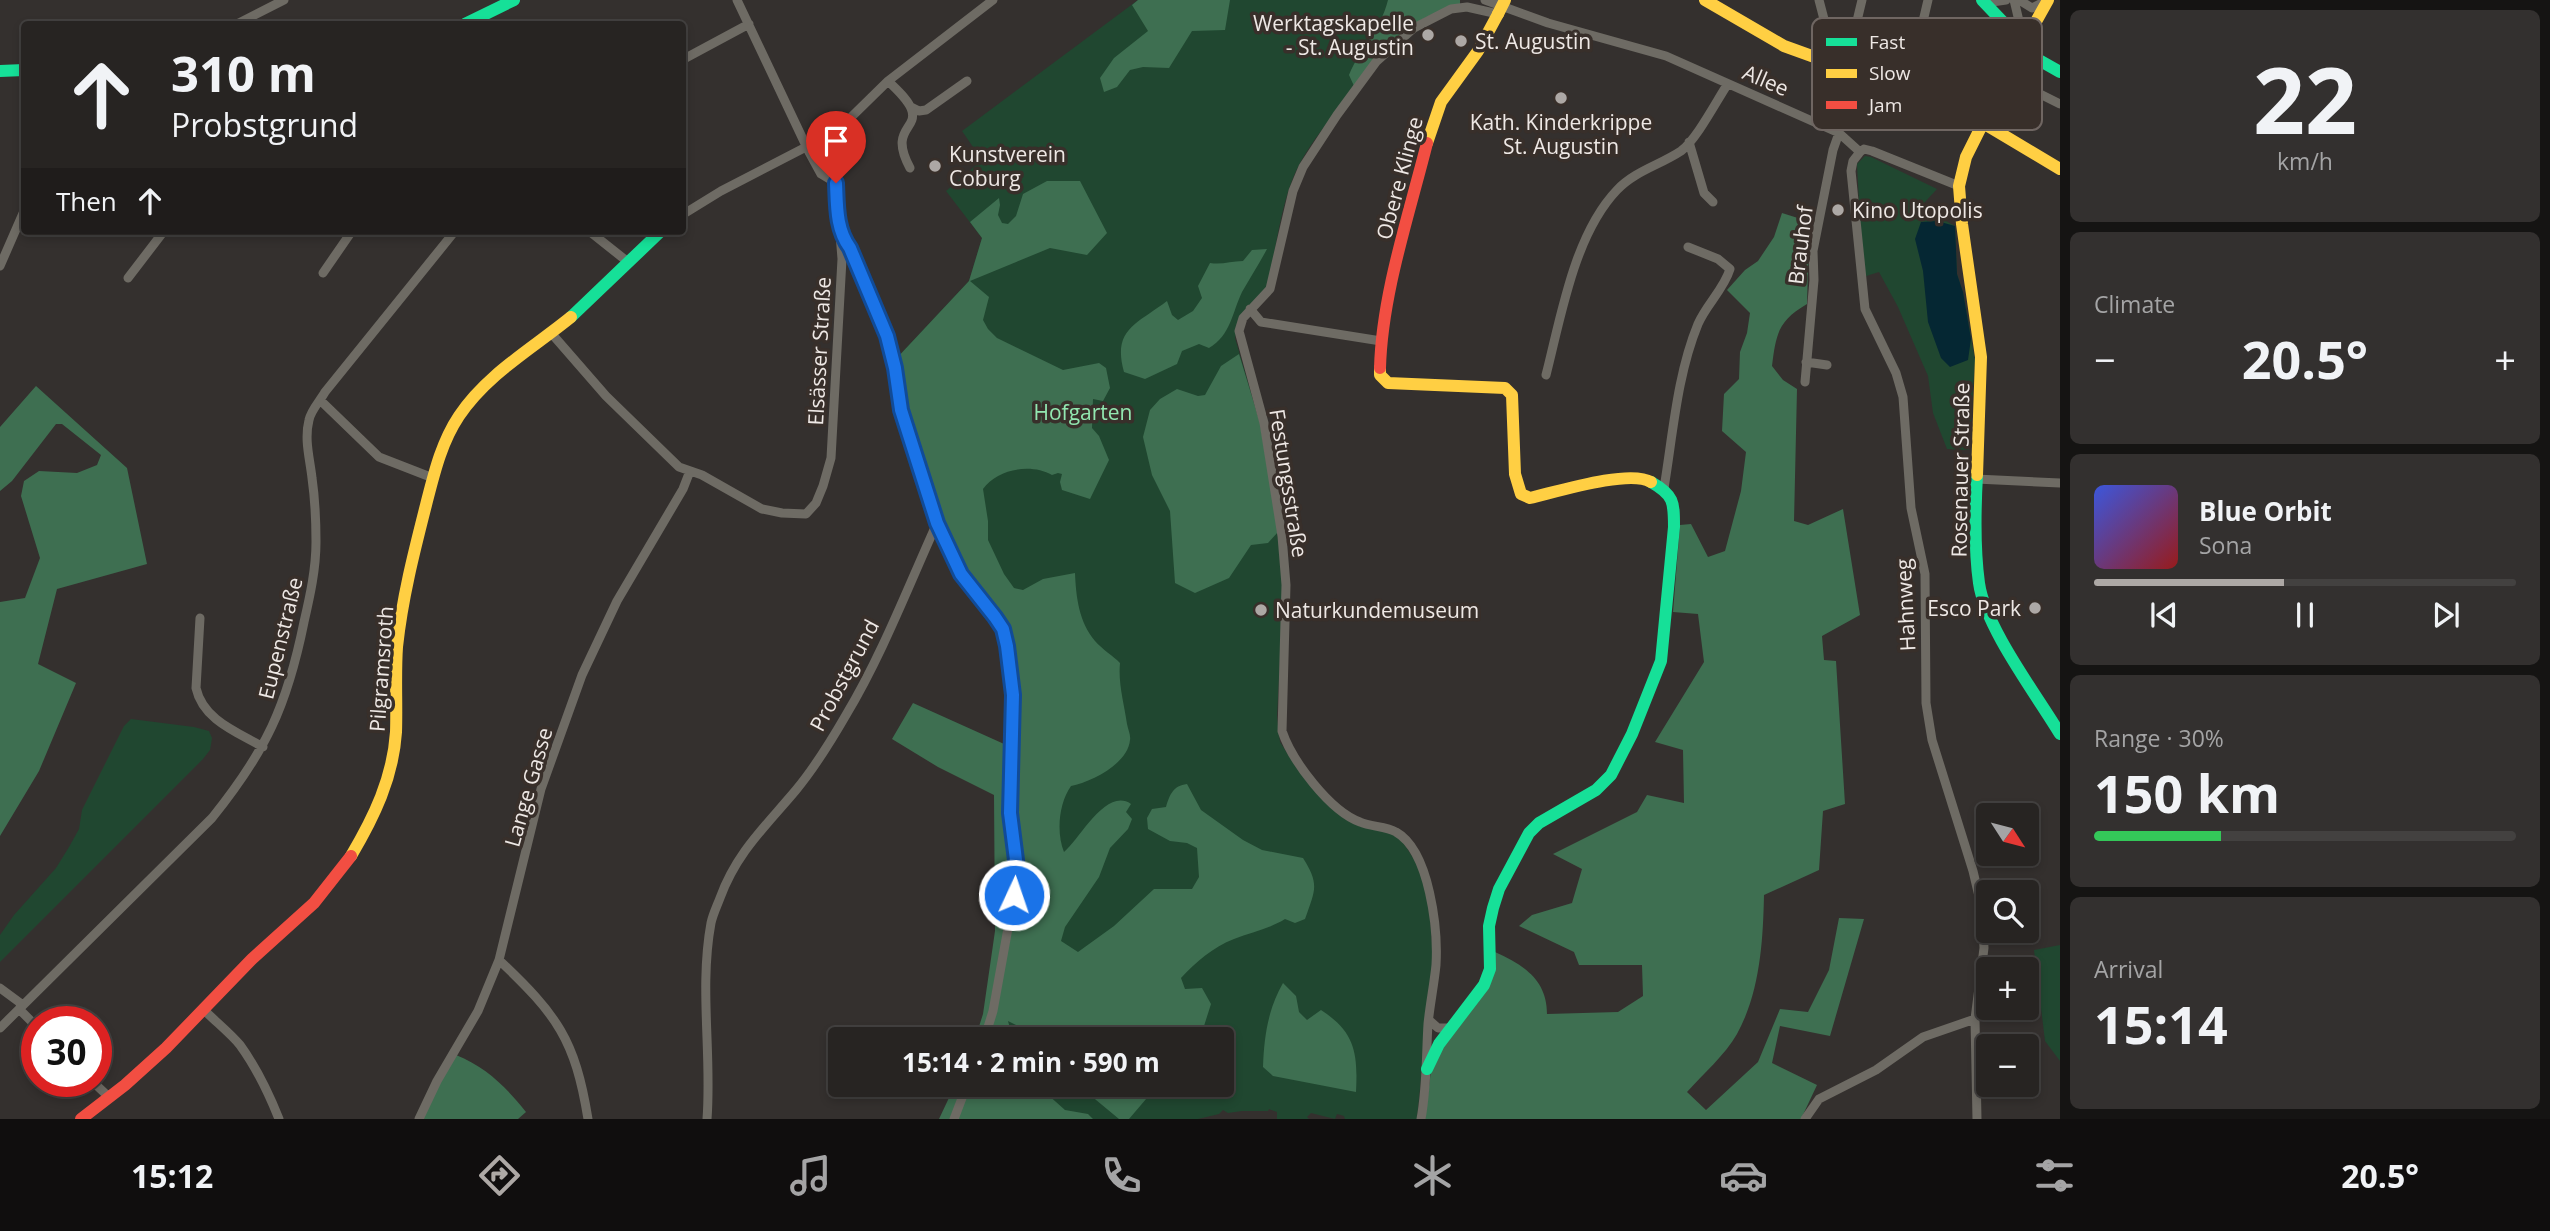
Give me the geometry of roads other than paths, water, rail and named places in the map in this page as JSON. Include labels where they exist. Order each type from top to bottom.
[{"type":"street","points":[[243,21],[284,0]]},
{"type":"street","points":[[471,21],[514,0]]},
{"type":"street","points":[[737,0],[806,147]]},
{"type":"street","points":[[686,213],[845,125],[888,81],[993,0]]},
{"type":"street","name":"Allee","points":[[1485,0],[1548,23],[1666,56],[1812,121]]},
{"type":"street","name":"Obere Klinge","points":[[1504,0],[1478,51],[1449,90],[1432,123],[1417,177],[1381,341],[1381,379],[1388,383],[1494,386],[1510,390],[1513,402],[1515,474],[1518,489],[1525,498],[1629,478],[1646,479],[1664,488]]},
{"type":"street","points":[[1705,0],[1784,46],[1812,56]]},
{"type":"street","points":[[1819,0],[1824,18]]},
{"type":"street","points":[[1858,18],[1862,0]]},
{"type":"street","points":[[1924,18],[1928,0]]},
{"type":"street","points":[[1983,2],[2006,0]]},
{"type":"street","points":[[2016,0],[2032,8],[2048,0]]},
{"type":"street","points":[[2016,0],[2019,18]]},
{"type":"street","points":[[2038,18],[2048,0]]},
{"type":"street","points":[[1983,2],[1999,18]]},
{"type":"street","name":"Festungsstraße","points":[[1421,1119],[1436,962],[1427,883],[1419,862],[1397,832],[1362,823],[1335,804],[1298,765],[1288,750],[1282,731],[1286,575],[1264,423],[1239,331],[1241,322],[1270,289],[1293,191],[1303,167],[1376,62],[1414,28],[1451,9],[1467,7],[1497,14]]},
{"type":"street","points":[[686,58],[748,24]]},
{"type":"street","points":[[2042,62],[2060,72]]},
{"type":"street","points":[[0,71],[21,71]]},
{"type":"street","points":[[888,81],[911,107],[919,111],[926,110],[967,81]]},
{"type":"street","points":[[1546,375],[1570,283],[1589,233],[1606,202],[1623,183],[1679,152],[1689,142],[1727,85]]},
{"type":"street","points":[[2042,95],[2060,104]]},
{"type":"street","points":[[910,168],[902,153],[901,142],[913,117],[911,107]]},
{"type":"street","name":"Allee","points":[[1832,130],[1860,152],[1864,149],[1872,151],[1959,186]]},
{"type":"street","points":[[1959,186],[1966,157],[1980,130]]},
{"type":"street","points":[[1993,130],[2060,169]]},
{"type":"street","name":"Brauhof","points":[[1805,382],[1814,280],[1813,251],[1833,150],[1839,133]]},
{"type":"street","points":[[1689,142],[1704,192],[1713,202]]},
{"type":"street","name":"Elsässer Straße","points":[[690,471],[762,509],[782,513],[806,514],[816,503],[824,486],[831,458],[841,237],[836,183],[821,174],[806,147]]},
{"type":"street","name":"Hahnweg","points":[[1860,152],[1853,161],[1851,181],[1862,290],[1865,309],[1902,389],[1911,508],[1925,574],[1926,703],[1932,740],[1973,871],[1982,909],[1984,948],[1975,1019],[1977,1119]]},
{"type":"street","name":"Rosenauer Straße","points":[[1959,186],[1981,357],[1975,524],[1978,572],[1984,603],[2001,639],[2060,734]]},
{"type":"street","points":[[0,266],[21,218]]},
{"type":"street","points":[[128,278],[161,235]]},
{"type":"street","points":[[323,273],[349,235]]},
{"type":"street","name":"Eupenstraße","points":[[22,1006],[212,818],[234,791],[263,747],[284,702],[292,675],[312,581],[316,542],[307,439],[309,418],[322,396],[452,235]]},
{"type":"street","points":[[594,235],[628,262]]},
{"type":"street","name":"Pilgramsroth","points":[[81,1119],[110,1098],[172,1042],[246,964],[318,899],[366,832],[380,803],[392,765],[396,737],[396,676],[402,612],[411,562],[442,447],[449,432],[477,393],[585,306],[657,235]]},
{"type":"street","points":[[841,237],[850,248],[887,336],[901,410],[937,523],[961,574],[1003,629],[1012,667],[1010,813],[1016,860],[1014,895],[988,1027]]},
{"type":"street","points":[[1427,1069],[1438,1044],[1484,985],[1489,974],[1489,926],[1493,908],[1499,889],[1518,851],[1539,823],[1596,790],[1611,775],[1655,680],[1663,642],[1674,527],[1674,505],[1664,488],[1681,386],[1694,335],[1704,311],[1730,269],[1717,259],[1688,247]]},
{"type":"street","points":[[1251,309],[1261,322],[1381,341]]},
{"type":"street","points":[[552,334],[634,424],[680,467],[690,471]]},
{"type":"street","points":[[1806,362],[1828,365]]},
{"type":"street","points":[[322,396],[379,457],[433,478]]},
{"type":"street","name":"Lange Gasse","points":[[419,1119],[453,1052],[478,1011],[499,960],[541,789],[582,675],[617,601],[683,489],[690,471]]},
{"type":"street","points":[[1976,480],[2060,483]]},
{"type":"street","name":"Probstgrund","points":[[707,1119],[710,1079],[705,1034],[711,921],[727,879],[741,854],[804,780],[848,712],[937,523]]},
{"type":"street","points":[[200,618],[196,688],[198,699],[213,718],[263,747]]},
{"type":"street","points":[[499,960],[538,998],[565,1036],[575,1058],[588,1119]]},
{"type":"street","points":[[0,989],[21,1007]]},
{"type":"street","name":"Eupenstraße","points":[[0,1028],[21,1007]]},
{"type":"street","points":[[204,1010],[243,1050],[270,1097],[279,1119]]},
{"type":"street","points":[[1805,1119],[1812,1106],[1823,1097],[1876,1070],[1923,1037],[1975,1019]]},
{"type":"street","points":[[1429,1020],[1438,1028],[1450,1028]]},
{"type":"street","points":[[954,1119],[962,1097]]},
{"type":"water","points":[[1937,221],[1955,226],[1957,274],[1971,339],[1968,360],[1950,367],[1941,358],[1928,322],[1923,271],[1915,239],[1921,222]]},
{"type":"place","name":"Werktagskapelle - St. Augustin","points":[[1428,35]]},
{"type":"place","name":"St. Augustin","points":[[1461,41]]},
{"type":"place","name":"Kath. Kinderkrippe St. Augustin","points":[[1561,98]]},
{"type":"place","name":"Kunstverein Coburg","points":[[935,166]]},
{"type":"place","name":"Kino Utopolis","points":[[1838,210]]},
{"type":"place","name":"Esco Park","points":[[2035,608]]},
{"type":"place","name":"Naturkundemuseum","points":[[1261,610]]},
{"type":"park label","name":"Hofgarten","points":[[1083,412]]}]
